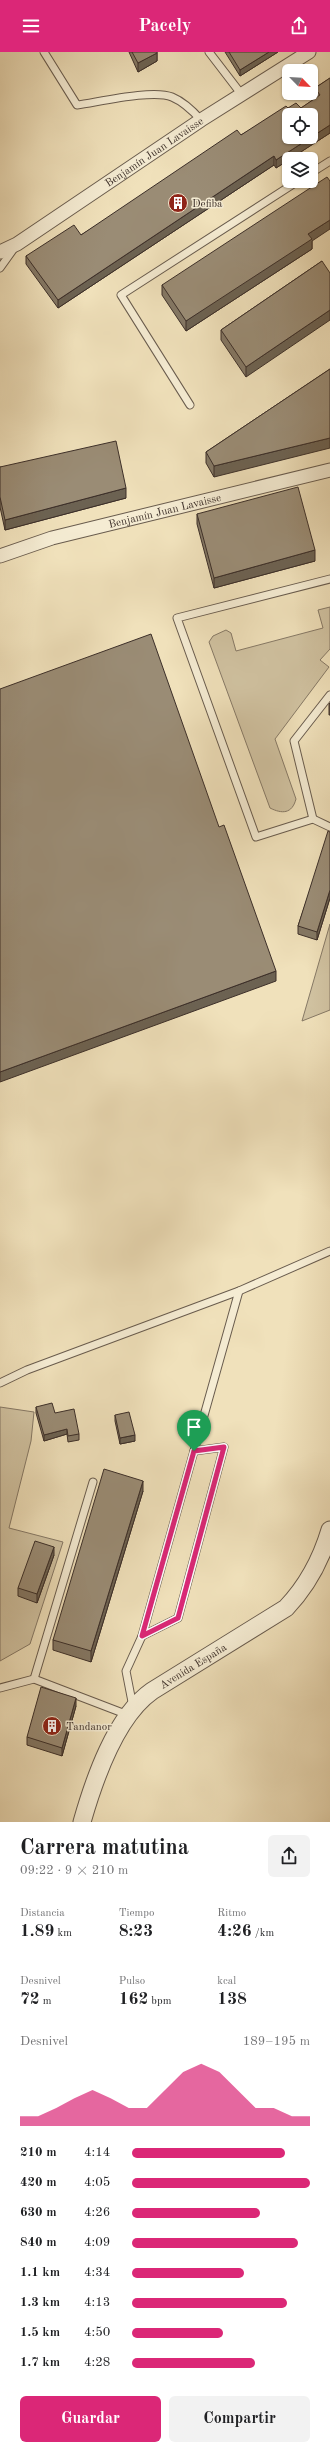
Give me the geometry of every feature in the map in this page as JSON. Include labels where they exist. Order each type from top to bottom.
[{"type":"street","name":"Benjamín Juan Lavaisse","points":[[0,252],[17,244],[201,120],[308,52]]},
{"type":"street","name":"Benjamín Juan Lavaisse","points":[[0,556],[52,538],[330,470]]},
{"type":"street","name":"Avenida España","points":[[82,1822],[109,1751],[131,1711],[152,1691],[286,1608],[301,1591],[315,1570],[330,1530]]},
{"type":"lane","points":[[44,52],[77,105],[141,95],[171,96],[191,109],[201,120]]},
{"type":"lane","points":[[209,52],[242,95]]},
{"type":"lane","points":[[318,169],[330,161]]},
{"type":"lane","points":[[190,405],[121,295],[287,188]]},
{"type":"lane","points":[[0,268],[17,244]]},
{"type":"lane","points":[[330,579],[176,618],[256,837],[313,820],[330,827]]},
{"type":"lane","points":[[313,820],[294,741],[330,695]]},
{"type":"lane","points":[[0,1383],[27,1370],[238,1291],[330,1251]]},
{"type":"lane","points":[[0,1688],[34,1680],[131,1711],[126,1671],[142,1636],[238,1291]]},
{"type":"lane","points":[[142,1636],[178,1618],[224,1447],[194,1451]]},
{"type":"lane","points":[[34,1680],[93,1482]]},
{"type":"shaded area","points":[[330,607],[330,649],[320,660],[329,667],[275,739],[296,799],[292,808],[282,812],[270,808],[209,642],[213,636],[226,630],[231,633],[236,651],[323,628],[318,610]]},
{"type":"shaded area","points":[[330,924],[330,1010],[302,1021]]},
{"type":"shaded area","points":[[0,1407],[34,1412],[31,1441],[9,1528],[63,1542],[30,1644],[0,1661]]},
{"type":"building","points":[[132,52],[157,52],[157,53],[138,63]]},
{"type":"building","points":[[229,52],[269,52],[240,70]]},
{"type":"building","name":"Defiba","points":[[330,78],[330,125],[318,133],[318,108],[301,108],[313,100],[318,100],[318,96],[320,95],[318,92],[318,86]]},
{"type":"building","name":"Defiba","points":[[296,103],[301,108],[288,108]]},
{"type":"building","name":"Defiba","points":[[282,109],[282,144],[301,144],[288,152],[282,152],[282,156],[276,160],[274,156],[58,300],[26,256],[74,225],[81,235],[237,130],[241,135]]},
{"type":"building","points":[[327,177],[330,181],[330,220],[308,234],[312,239],[186,321],[162,285],[310,188],[318,188],[318,183]]},
{"type":"building","points":[[322,261],[330,273],[330,310],[246,367],[221,330]]},
{"type":"building","points":[[330,369],[330,438],[214,466],[206,452]]},
{"type":"building","points":[[116,441],[126,488],[5,520],[0,497],[0,467]]},
{"type":"building","points":[[298,487],[315,550],[214,578],[197,514]]},
{"type":"building","points":[[151,634],[219,827],[224,825],[276,971],[0,1072],[0,689]]},
{"type":"building","points":[[328,831],[330,832],[330,890],[317,932],[298,926]]},
{"type":"building","points":[[52,1403],[55,1413],[74,1409],[79,1434],[68,1436],[67,1429],[44,1435],[36,1407]]},
{"type":"building","points":[[129,1412],[135,1435],[120,1438],[115,1415]]},
{"type":"building","points":[[104,1469],[143,1481],[91,1651],[53,1640]]},
{"type":"building","points":[[35,1541],[54,1547],[37,1594],[18,1588]]},
{"type":"building","name":"Tandanor","points":[[41,1687],[76,1698],[62,1748],[27,1737]]},
{"type":"place","name":"Defiba","points":[[178,203]]},
{"type":"place","name":"Tandanor","points":[[52,1726]]},
{"type":"route","points":[[224,1447],[178,1618],[142,1636],[168,1544],[194,1451],[224,1447]]}]
